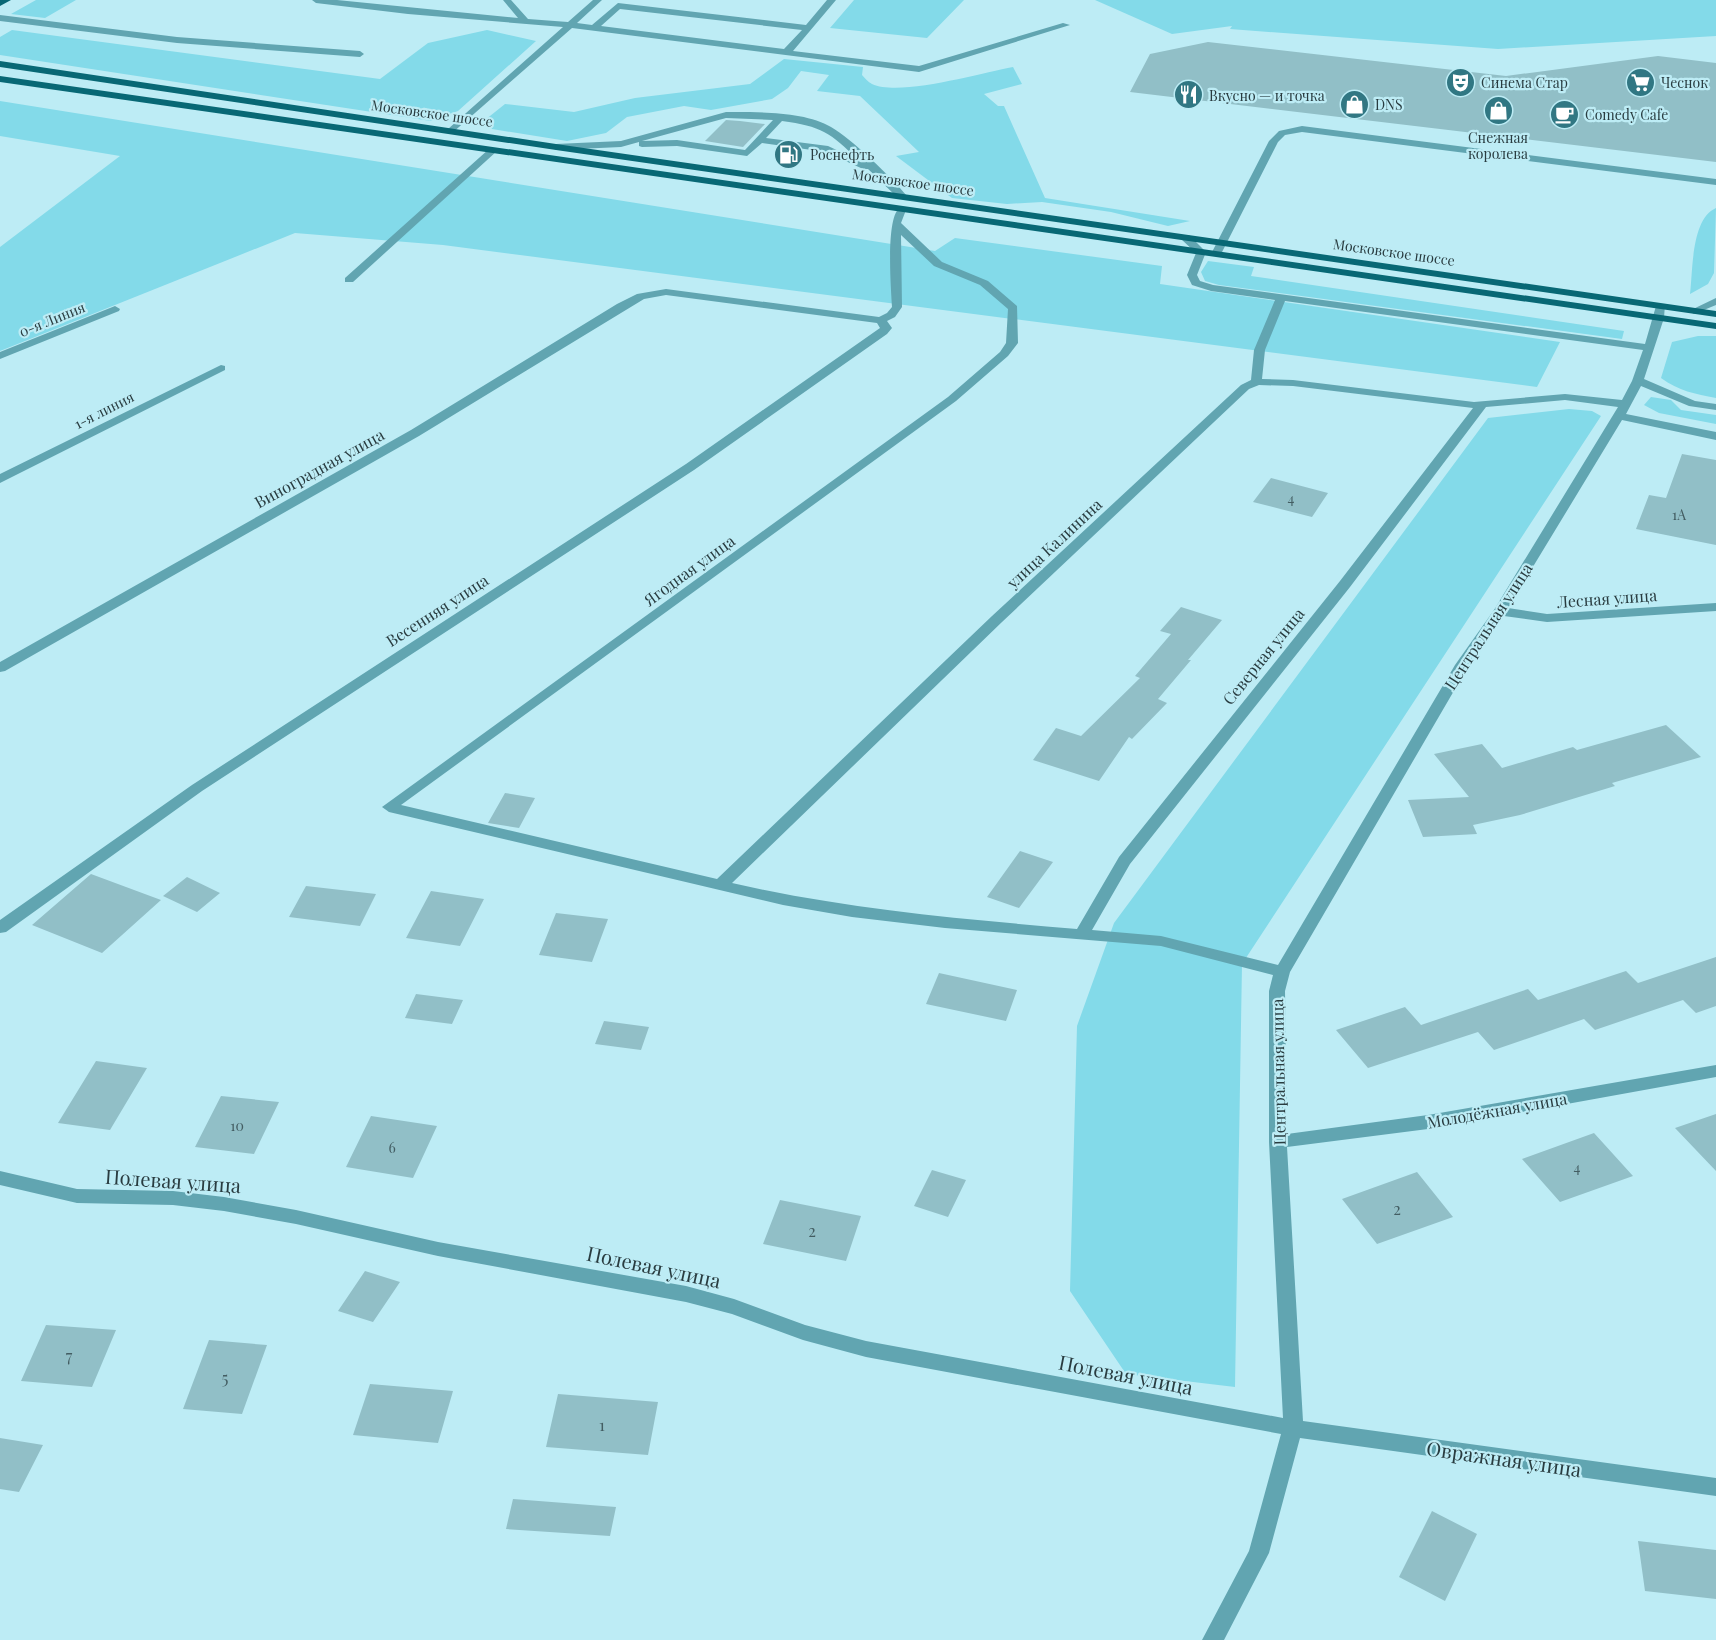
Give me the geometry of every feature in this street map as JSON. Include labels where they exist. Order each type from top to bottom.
[{"type":"main road","points":[[0,3],[6,0]]},
{"type":"main road","name":"Московское шоссе","points":[[0,64],[556,147],[1716,314]]},
{"type":"main road","name":"Московское шоссе","points":[[0,79],[1716,326]]},
{"type":"street","points":[[316,0],[418,12],[569,25],[919,69],[1066,26]]},
{"type":"street","points":[[507,0],[525,21]]},
{"type":"street","points":[[451,131],[598,0]]},
{"type":"street","points":[[788,52],[832,0]]},
{"type":"street","points":[[594,28],[618,6],[808,28]]},
{"type":"street","points":[[0,18],[177,40],[360,54]]},
{"type":"street","points":[[621,144],[726,115],[742,114],[806,121],[827,128],[902,196]]},
{"type":"street","points":[[556,147],[677,143],[747,153],[780,118]]},
{"type":"street","points":[[1216,254],[1274,141],[1282,133],[1302,129],[1716,182]]},
{"type":"street","points":[[760,140],[828,149],[879,174]]},
{"type":"street","points":[[349,280],[492,151]]},
{"type":"street","points":[[881,320],[891,315],[897,307],[896,224],[901,210]]},
{"type":"street","name":"Ягодная улица","points":[[719,886],[390,807],[952,399],[1004,354],[1012,343],[1013,308],[1004,297],[984,283],[938,264],[896,224]]},
{"type":"street","points":[[1185,237],[1201,252],[1192,275],[1196,283],[1211,288],[1649,348]]},
{"type":"street","name":"Виноградная улица","points":[[0,668],[415,433],[621,306],[651,294],[677,293],[881,320]]},
{"type":"street","points":[[1281,298],[1258,357],[1257,382],[1293,383],[1478,405],[1565,397],[1716,436]]},
{"type":"street","points":[[1694,310],[1716,301]]},
{"type":"street","name":"Центральная улица","points":[[1213,1640],[1259,1553],[1293,1428],[1278,1142],[1277,992],[1282,972],[1462,665],[1500,611],[1622,410],[1638,381],[1661,306]]},
{"type":"street","name":"0-я Линия","points":[[0,357],[115,309]]},
{"type":"street","name":"Весенняя улица","points":[[0,928],[197,788],[690,467],[775,409],[883,332],[886,328],[881,320]]},
{"type":"street","name":"1-я линия","points":[[0,479],[221,368]]},
{"type":"street","points":[[1638,381],[1693,404],[1716,407]]},
{"type":"street","name":"улица Калинина","points":[[719,886],[1237,392],[1257,382]]},
{"type":"street","name":"Северная улица","points":[[1082,936],[1125,861],[1240,712],[1345,584],[1478,405]]},
{"type":"street","name":"Лесная улица","points":[[1500,611],[1547,618],[1716,608]]},
{"type":"street","points":[[719,886],[852,912],[1082,936],[1161,941],[1282,972]]},
{"type":"street","name":"Молодёжная улица","points":[[1278,1142],[1428,1122],[1716,1071]]},
{"type":"street","name":"Полевая улица","points":[[0,1178],[77,1196],[173,1198],[224,1204],[296,1217],[438,1249],[686,1294],[734,1307],[803,1332],[866,1349],[1293,1428]]},
{"type":"street","name":"Овражная улица","points":[[1293,1428],[1716,1487]]},
{"type":"shaded area","points":[[36,0],[76,0],[45,18],[11,14]]},
{"type":"shaded area","points":[[854,0],[964,0],[927,38],[830,28]]},
{"type":"shaded area","points":[[1095,0],[1716,0],[1716,36],[1498,49],[1230,29],[1232,26],[1172,34]]},
{"type":"shaded area","points":[[12,30],[380,79],[428,43],[487,30],[536,41],[458,111],[431,121],[0,55],[0,37]]},
{"type":"shaded area","points":[[784,59],[863,67],[862,75],[872,84],[901,88],[1013,67],[1022,84],[984,94],[998,106],[1004,106],[1045,198],[1190,221],[1168,226],[1111,212],[1042,202],[1007,204],[952,198],[896,156],[919,152],[860,96],[817,91],[829,75],[801,71],[788,88],[772,99],[711,110],[684,106],[627,117],[606,133],[567,141],[492,129],[485,120],[505,104],[574,112],[635,98],[750,84]]},
{"type":"shaded area","points":[[0,101],[935,251],[955,238],[1162,266],[1160,284],[1560,342],[1537,387],[443,245],[295,233],[0,351],[0,247],[120,156],[0,136]]},
{"type":"shaded area","points":[[1716,208],[1714,273],[1708,284],[1690,294],[1698,234],[1708,214]]},
{"type":"shaded area","points":[[1208,261],[1254,267],[1251,276],[1624,331],[1622,339],[1219,285],[1205,281],[1201,272]]},
{"type":"shaded area","points":[[1698,336],[1716,336],[1716,398],[1681,389],[1661,378],[1672,342]]},
{"type":"shaded area","points":[[1651,397],[1671,400],[1681,410],[1716,415],[1716,424],[1659,413],[1644,405]]},
{"type":"shaded area","points":[[1569,409],[1592,411],[1601,416],[1242,964],[1235,1387],[1126,1374],[1070,1291],[1077,1026],[1114,923],[1488,418]]},
{"type":"building","points":[[1208,42],[1506,76],[1658,56],[1716,63],[1716,162],[1130,92],[1150,54]]},
{"type":"building","points":[[726,120],[765,124],[743,147],[705,141]]},
{"type":"building","points":[[1682,454],[1716,460],[1716,545],[1636,529],[1649,495],[1666,498]]},
{"type":"building","points":[[1271,478],[1328,493],[1312,517],[1253,502]]},
{"type":"building","points":[[1181,607],[1222,620],[1158,699],[1167,703],[1132,739],[1129,737],[1099,781],[1033,760],[1056,728],[1081,736],[1140,678],[1135,676],[1171,634],[1160,631]]},
{"type":"building","points":[[1666,725],[1701,757],[1612,783],[1615,786],[1520,815],[1473,825],[1477,834],[1423,837],[1408,800],[1469,797],[1434,754],[1482,744],[1502,768],[1573,747],[1577,750]]},
{"type":"building","points":[[505,793],[535,798],[519,828],[488,823]]},
{"type":"building","points":[[1020,851],[1053,862],[1019,908],[987,897]]},
{"type":"building","points":[[91,874],[161,900],[102,953],[32,925]]},
{"type":"building","points":[[187,877],[220,893],[197,912],[163,896]]},
{"type":"building","points":[[306,886],[376,894],[360,926],[289,917]]},
{"type":"building","points":[[431,891],[484,899],[460,946],[406,938]]},
{"type":"building","points":[[556,913],[608,919],[592,962],[539,955]]},
{"type":"building","points":[[1716,957],[1716,1006],[1696,1013],[1683,1000],[1595,1030],[1584,1019],[1494,1050],[1478,1032],[1368,1068],[1336,1030],[1405,1007],[1421,1025],[1528,989],[1538,1000],[1626,971],[1638,983]]},
{"type":"building","points":[[939,973],[1017,990],[1006,1021],[926,1004]]},
{"type":"building","points":[[416,994],[463,1000],[452,1024],[405,1018]]},
{"type":"building","points":[[604,1021],[649,1027],[641,1050],[595,1044]]},
{"type":"building","points":[[96,1061],[147,1068],[110,1130],[58,1123]]},
{"type":"building","points":[[221,1096],[279,1102],[254,1154],[195,1147]]},
{"type":"building","points":[[1716,1114],[1716,1171],[1675,1128]]},
{"type":"building","points":[[371,1116],[437,1126],[413,1178],[346,1167]]},
{"type":"building","points":[[1594,1133],[1633,1176],[1560,1202],[1522,1159]]},
{"type":"building","points":[[932,1170],[966,1180],[948,1217],[914,1206]]},
{"type":"building","points":[[1417,1172],[1453,1217],[1377,1244],[1342,1199]]},
{"type":"building","points":[[780,1200],[861,1216],[846,1261],[763,1244]]},
{"type":"building","points":[[365,1271],[400,1282],[373,1322],[338,1311]]},
{"type":"building","points":[[46,1325],[116,1330],[92,1387],[21,1381]]},
{"type":"building","points":[[209,1340],[267,1345],[242,1414],[183,1409]]},
{"type":"building","points":[[370,1384],[453,1391],[438,1443],[353,1435]]},
{"type":"building","points":[[558,1394],[658,1402],[648,1455],[546,1447]]},
{"type":"building","points":[[0,1438],[43,1445],[19,1492],[0,1489]]},
{"type":"building","points":[[513,1499],[616,1507],[610,1536],[506,1529]]},
{"type":"building","points":[[1432,1511],[1477,1534],[1445,1601],[1399,1577]]},
{"type":"building","points":[[1638,1541],[1716,1550],[1716,1599],[1645,1591]]},
{"type":"place","name":"Синема Стар","points":[[1460,82]]},
{"type":"place","name":"Чеснок","points":[[1640,82]]},
{"type":"place","name":"Вкусно — и точка","points":[[1188,95]]},
{"type":"place","name":"DNS","points":[[1354,104]]},
{"type":"place","name":"Снежная королева","points":[[1498,110]]},
{"type":"place","name":"Comedy Cafe","points":[[1564,114]]},
{"type":"place","name":"Роснефть","points":[[789,154]]}]
